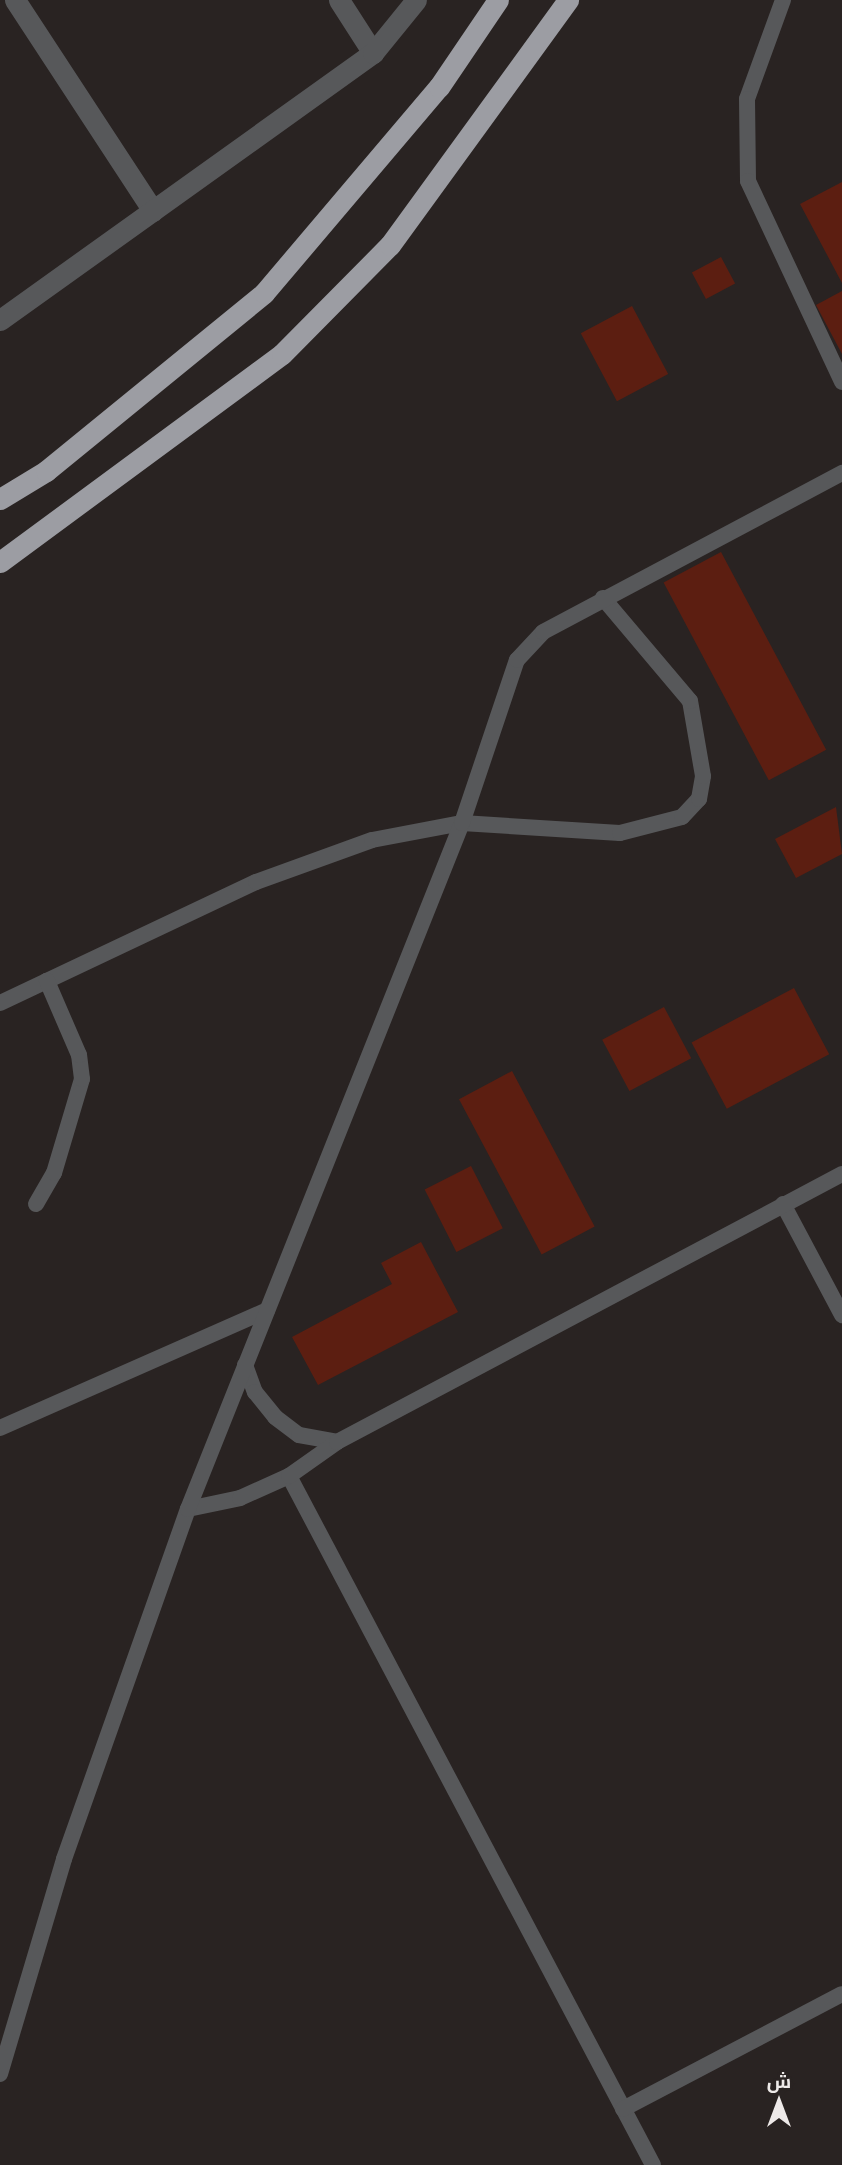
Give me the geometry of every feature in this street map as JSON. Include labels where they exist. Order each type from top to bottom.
[{"type":"highway","points":[[0,499],[46,471],[264,293],[439,87],[498,0]]},
{"type":"highway","points":[[0,562],[282,354],[390,246],[568,0]]},
{"type":"street","points":[[15,0],[153,211]]},
{"type":"street","points":[[339,0],[373,53]]},
{"type":"street","points":[[0,320],[373,53],[415,0]]},
{"type":"lane","points":[[783,0],[747,99],[748,181],[842,382]]},
{"type":"lane","points":[[0,2074],[64,1859],[188,1509],[462,823],[517,660],[543,632],[842,472]]},
{"type":"lane","points":[[0,1003],[256,882],[372,840],[462,823],[620,833],[682,817],[699,799],[701,744],[690,701],[603,598]]},
{"type":"lane","points":[[36,1204],[54,1173],[82,1079],[79,1055],[47,981]]},
{"type":"lane","points":[[188,1509],[240,1498],[289,1476],[337,1442],[842,1174]]},
{"type":"lane","points":[[783,1204],[842,1315]]},
{"type":"lane","points":[[0,1428],[267,1310]]},
{"type":"lane","points":[[245,1365],[255,1392],[275,1417],[299,1435],[337,1442]]},
{"type":"lane","points":[[289,1476],[653,2165]]},
{"type":"lane","points":[[623,2109],[842,1994]]},
{"type":"building","points":[[842,182],[842,283],[800,204]]},
{"type":"building","points":[[721,257],[735,283],[706,299],[692,272]]},
{"type":"building","points":[[842,291],[842,354],[816,305]]},
{"type":"building","points":[[632,306],[668,374],[617,401],[581,333]]},
{"type":"building","points":[[721,552],[826,750],[769,780],[664,583]]},
{"type":"building","points":[[836,807],[842,854],[796,878],[775,839]]},
{"type":"building","points":[[794,988],[829,1054],[727,1109],[692,1042]]},
{"type":"building","points":[[664,1007],[691,1058],[629,1091],[602,1040]]},
{"type":"building","points":[[512,1071],[595,1226],[542,1255],[459,1099]]},
{"type":"building","points":[[471,1166],[503,1228],[456,1252],[425,1190]]},
{"type":"building","points":[[421,1242],[458,1312],[318,1385],[292,1337],[392,1284],[381,1263]]}]
